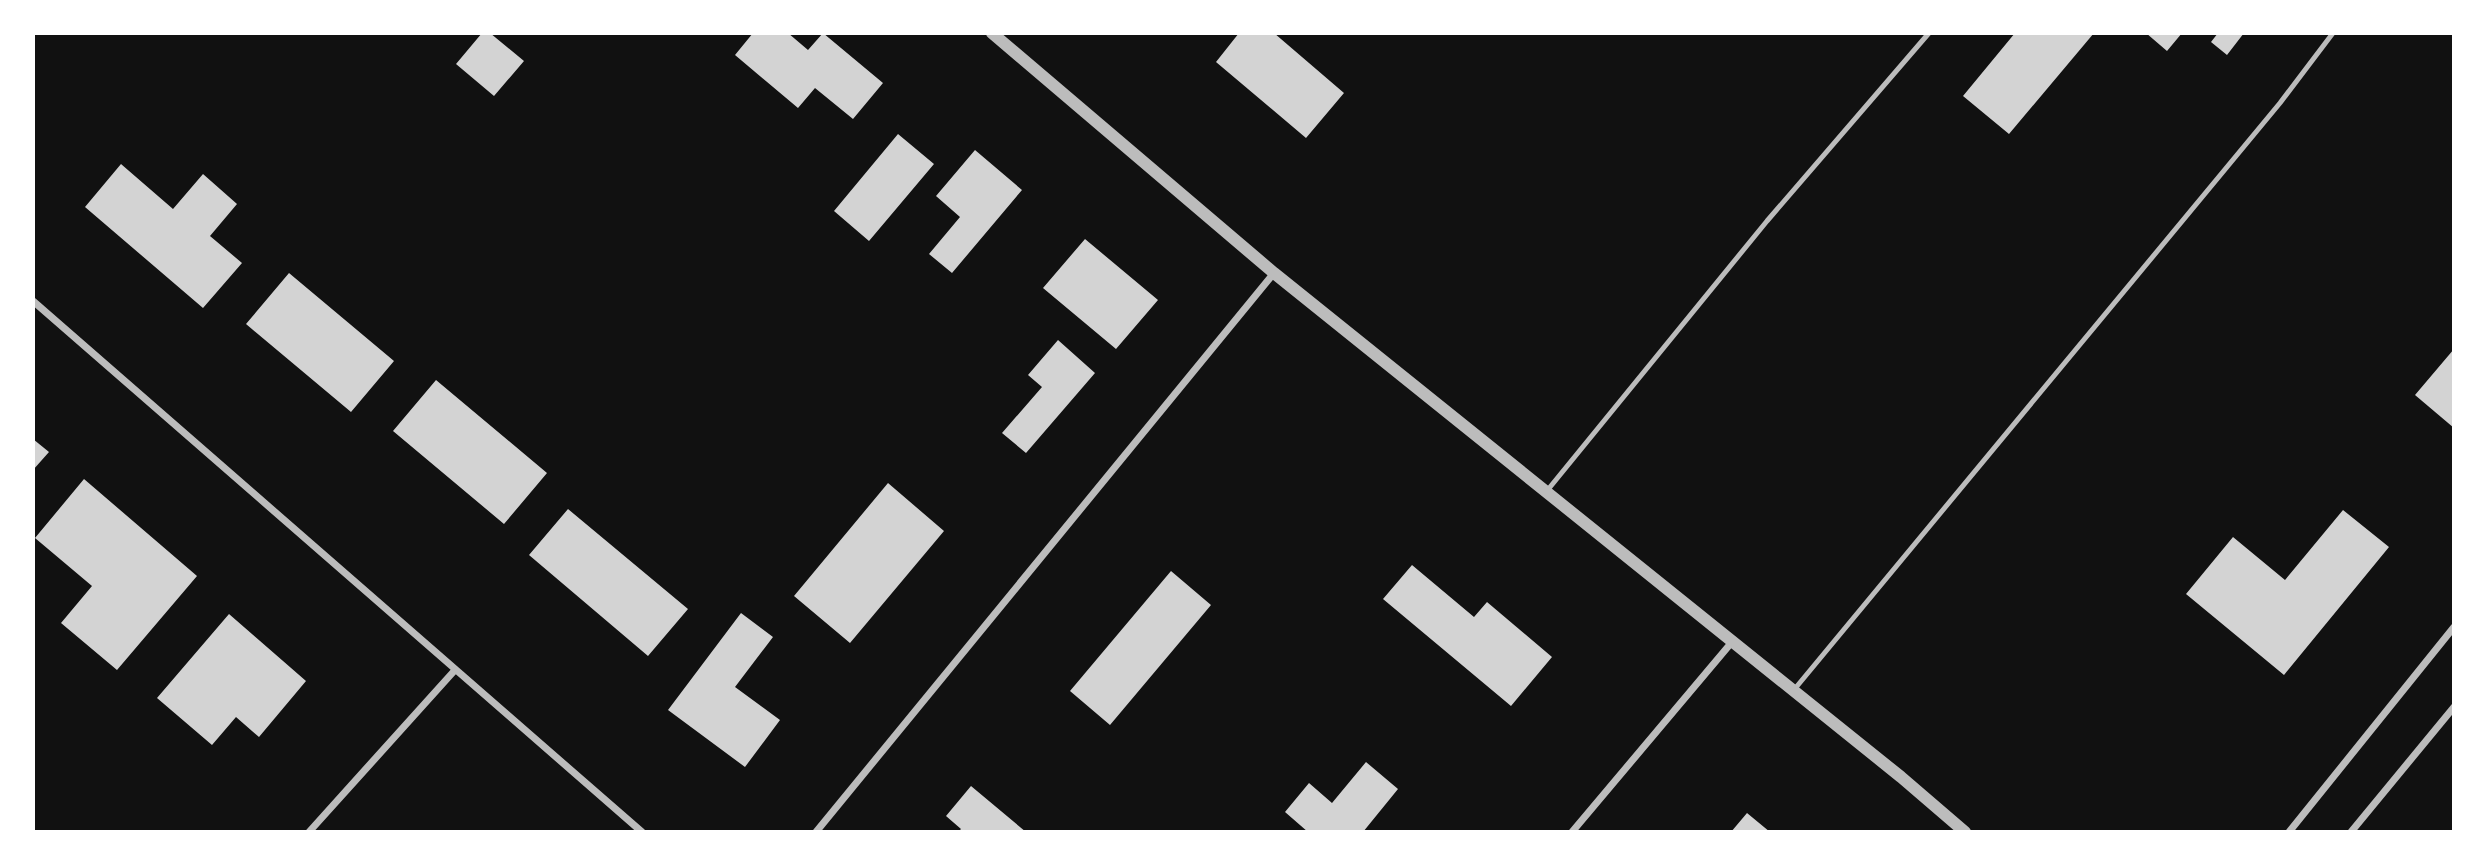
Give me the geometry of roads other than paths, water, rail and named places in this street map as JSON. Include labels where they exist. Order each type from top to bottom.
[{"type":"street","points":[[992,33],[1274,273],[1965,832]]},
{"type":"street","points":[[816,832],[1274,273]]},
{"type":"street","points":[[33,301],[642,832]]},
{"type":"street","points":[[2289,832],[2454,626]]},
{"type":"street","points":[[1572,832],[1732,642]]},
{"type":"street","points":[[309,832],[455,670]]},
{"type":"street","points":[[2351,832],[2454,707]]},
{"type":"lane","points":[[1546,492],[1767,221],[1929,33]]},
{"type":"lane","points":[[1793,691],[2280,103],[2333,33]]}]
